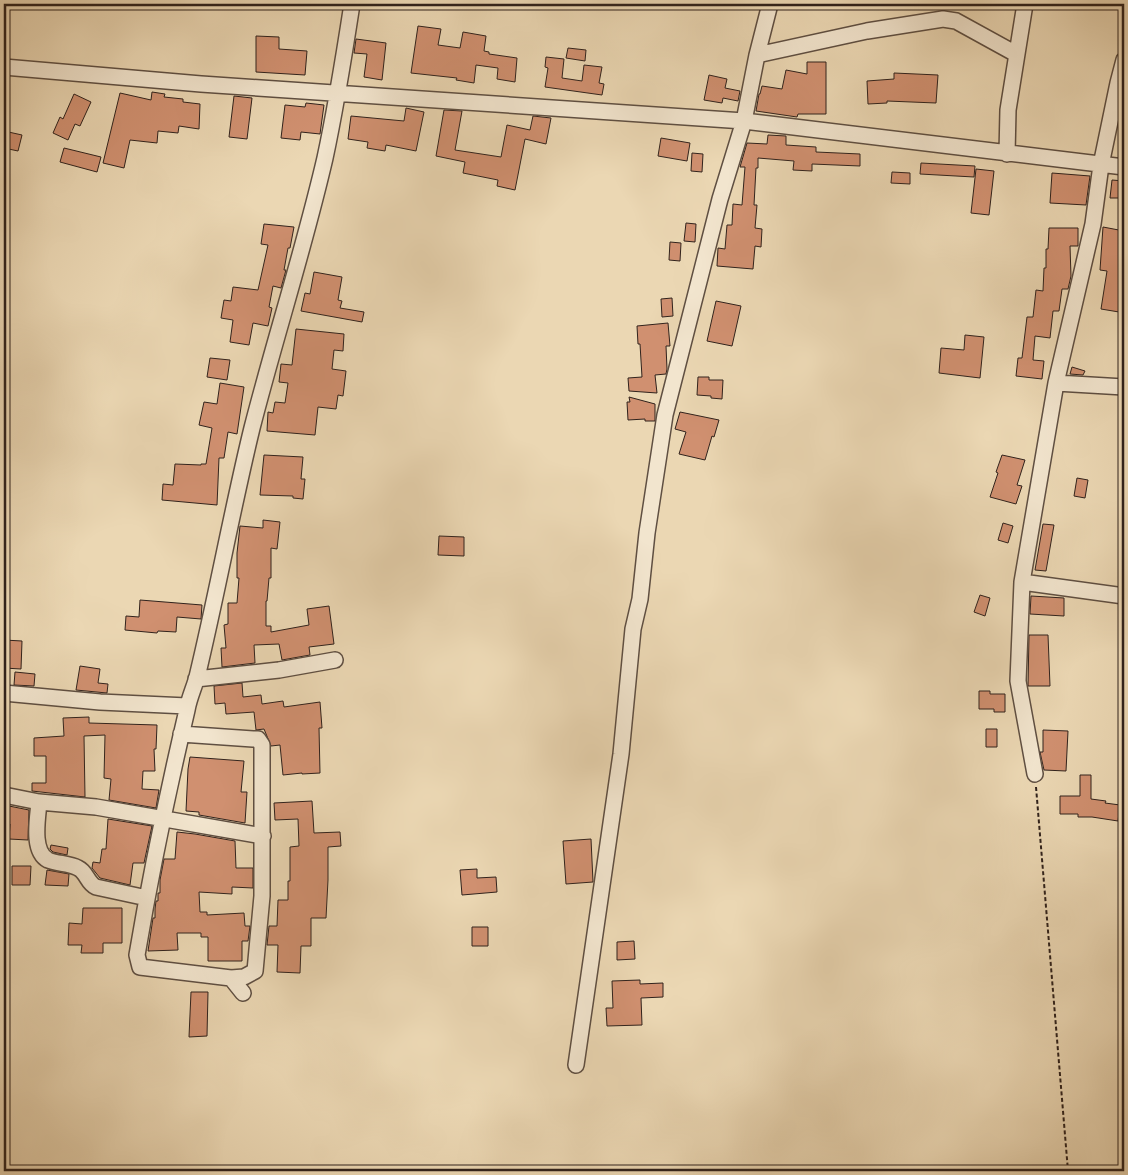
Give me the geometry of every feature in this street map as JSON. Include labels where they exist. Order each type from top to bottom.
[{"type":"street","points":[[181,734],[258,739],[260,742],[263,836],[262,896],[255,971],[244,977],[231,978],[140,967],[138,955],[147,898],[163,818],[181,734],[187,706],[196,679],[252,429],[305,236],[339,94],[352,4]]},
{"type":"street","points":[[576,1065],[621,754],[633,629],[640,599],[647,533],[665,415],[720,199],[744,121],[757,55],[770,4]]},
{"type":"street","points":[[1007,154],[1008,110],[1025,4]]},
{"type":"street","points":[[757,55],[867,31],[942,19],[956,21],[1016,54]]},
{"type":"street","points":[[1035,774],[1018,681],[1022,582],[1056,383],[1093,224],[1101,165],[1124,60]]},
{"type":"street","points":[[4,67],[201,84],[744,121],[1124,167]]},
{"type":"street","points":[[1056,383],[1124,387]]},
{"type":"street","points":[[1022,582],[1124,597]]},
{"type":"street","points":[[196,679],[280,670],[335,660]]},
{"type":"street","points":[[4,694],[187,706]]},
{"type":"street","points":[[4,795],[39,802],[96,807],[263,836]]},
{"type":"street","points":[[39,802],[36,839],[42,855],[48,860],[78,868],[84,872],[90,885],[147,898]]},
{"type":"street","points":[[231,978],[242,993]]},
{"type":"path","points":[[1035,774],[1068,1171]]},
{"type":"building","points":[[418,26],[441,29],[438,45],[460,48],[463,32],[486,36],[484,51],[489,52],[489,54],[517,58],[515,82],[497,79],[498,68],[476,65],[474,83],[456,80],[457,78],[411,73]]},
{"type":"building","points":[[256,36],[279,37],[279,49],[307,51],[305,75],[256,72]]},
{"type":"building","points":[[356,39],[386,43],[382,80],[364,77],[367,54],[354,53]]},
{"type":"building","points":[[568,48],[586,50],[585,61],[566,58]]},
{"type":"building","points":[[546,57],[564,59],[562,78],[582,81],[584,65],[602,67],[599,83],[604,84],[602,95],[545,87],[548,68],[545,67]]},
{"type":"building","points":[[807,62],[826,62],[826,114],[798,114],[797,117],[756,111],[762,86],[782,89],[786,70],[807,74]]},
{"type":"building","points":[[894,73],[938,75],[936,103],[887,101],[887,103],[868,104],[867,81],[894,79]]},
{"type":"building","points":[[709,75],[727,79],[725,88],[740,91],[738,101],[723,98],[722,103],[704,100]]},
{"type":"building","points":[[152,92],[165,94],[164,97],[183,99],[183,102],[200,104],[199,129],[179,126],[178,133],[158,131],[157,143],[130,140],[124,168],[103,163],[120,93],[151,100]]},
{"type":"building","points":[[74,94],[91,102],[80,126],[75,124],[68,140],[53,133],[60,117],[63,119]]},
{"type":"building","points":[[234,96],[252,98],[247,139],[229,137]]},
{"type":"building","points":[[306,103],[324,105],[320,134],[301,132],[300,140],[281,138],[285,105],[305,107]]},
{"type":"building","points":[[406,108],[424,112],[416,151],[386,145],[385,151],[367,148],[368,142],[348,139],[351,116],[404,121]]},
{"type":"building","points":[[444,110],[462,111],[455,150],[501,157],[507,125],[530,130],[533,116],[551,118],[546,144],[525,139],[515,190],[497,186],[498,180],[463,173],[465,162],[436,156]]},
{"type":"building","points":[[4,131],[22,135],[18,151],[4,148]]},
{"type":"building","points":[[768,135],[786,136],[786,145],[816,147],[816,152],[860,154],[860,166],[812,164],[812,171],[793,170],[794,161],[758,158],[754,205],[757,205],[755,228],[762,229],[761,247],[755,246],[753,269],[717,266],[718,248],[725,249],[727,225],[732,225],[733,204],[742,205],[745,167],[740,167],[747,143],[767,144]]},
{"type":"building","points":[[661,138],[690,143],[687,161],[658,156]]},
{"type":"building","points":[[64,148],[101,157],[97,172],[60,162]]},
{"type":"building","points":[[692,153],[703,154],[702,172],[691,171]]},
{"type":"building","points":[[921,163],[975,166],[974,177],[920,174]]},
{"type":"building","points":[[976,169],[994,171],[989,215],[971,213]]},
{"type":"building","points":[[892,172],[910,173],[910,184],[891,183]]},
{"type":"building","points":[[1052,173],[1090,176],[1086,205],[1050,203]]},
{"type":"building","points":[[1112,180],[1124,181],[1124,198],[1110,198]]},
{"type":"building","points":[[686,223],[696,224],[695,242],[684,241]]},
{"type":"building","points":[[264,224],[294,227],[281,288],[273,286],[269,307],[272,308],[268,326],[253,323],[249,345],[230,342],[233,320],[221,318],[224,300],[231,301],[233,287],[258,290],[268,245],[261,244]]},
{"type":"building","points":[[1103,227],[1124,231],[1124,275],[1119,312],[1101,309],[1107,271],[1100,270]]},
{"type":"building","points":[[1049,228],[1078,228],[1078,246],[1070,246],[1071,276],[1068,289],[1062,289],[1059,311],[1053,311],[1050,338],[1035,336],[1033,360],[1044,361],[1042,379],[1016,376],[1018,358],[1022,358],[1027,317],[1033,317],[1036,290],[1043,291]]},
{"type":"building","points":[[670,242],[681,243],[680,261],[669,260]]},
{"type":"building","points":[[314,272],[342,277],[338,300],[342,301],[340,308],[364,312],[362,322],[301,311],[305,293],[310,294]]},
{"type":"building","points":[[672,298],[673,316],[662,317],[661,299]]},
{"type":"building","points":[[716,301],[741,306],[732,346],[707,341]]},
{"type":"building","points":[[668,323],[670,346],[666,346],[667,369],[666,374],[655,375],[657,393],[629,391],[628,378],[642,377],[637,326]]},
{"type":"building","points":[[296,329],[344,334],[343,351],[334,350],[332,369],[346,371],[343,396],[338,395],[336,409],[318,407],[315,435],[267,431],[268,412],[273,413],[275,402],[285,403],[288,383],[279,382],[281,364],[292,365]]},
{"type":"building","points":[[965,335],[984,337],[980,378],[939,373],[941,348],[964,350]]},
{"type":"building","points":[[210,358],[230,360],[227,380],[207,377]]},
{"type":"building","points":[[1072,367],[1085,371],[1083,375],[1070,374]]},
{"type":"building","points":[[698,377],[709,377],[709,380],[723,380],[722,399],[697,395]]},
{"type":"building","points":[[220,383],[244,387],[237,434],[228,432],[224,458],[219,458],[217,505],[162,500],[163,484],[173,485],[175,464],[206,464],[212,428],[199,425],[204,402],[217,404]]},
{"type":"building","points":[[629,397],[655,404],[655,421],[645,421],[645,419],[628,420],[627,402],[630,402]]},
{"type":"building","points":[[680,412],[719,420],[705,460],[679,454],[686,432],[675,429]]},
{"type":"building","points":[[264,455],[303,457],[301,479],[305,479],[303,499],[293,498],[293,496],[260,495]]},
{"type":"building","points":[[1002,455],[1025,460],[1017,485],[1022,486],[1016,504],[990,497]]},
{"type":"building","points":[[1077,478],[1088,480],[1085,498],[1074,496]]},
{"type":"building","points":[[263,520],[280,522],[277,549],[271,548],[271,578],[269,578],[266,601],[266,626],[271,626],[271,632],[309,625],[307,609],[329,606],[334,644],[309,647],[310,655],[282,660],[279,644],[254,645],[255,663],[222,667],[221,648],[226,648],[224,625],[228,624],[228,603],[237,603],[239,578],[237,578],[237,553],[240,526],[263,528]]},
{"type":"building","points":[[1003,523],[1013,526],[1008,543],[998,540]]},
{"type":"building","points":[[1043,524],[1054,525],[1046,571],[1035,570]]},
{"type":"building","points":[[439,536],[464,537],[464,556],[438,555]]},
{"type":"building","points":[[980,595],[990,598],[985,616],[974,612]]},
{"type":"building","points":[[1031,596],[1064,598],[1064,616],[1030,614]]},
{"type":"building","points":[[140,600],[202,605],[201,619],[177,617],[176,632],[158,631],[157,633],[125,630],[126,616],[139,617]]},
{"type":"building","points":[[1029,635],[1048,635],[1050,686],[1028,686]]},
{"type":"building","points":[[4,640],[22,641],[21,669],[4,668]]},
{"type":"building","points":[[80,666],[100,669],[98,683],[108,684],[107,693],[76,690]]},
{"type":"building","points":[[15,672],[35,674],[34,686],[14,685]]},
{"type":"building","points":[[242,683],[243,697],[261,695],[262,704],[283,701],[284,707],[320,702],[322,728],[319,728],[320,773],[283,775],[280,745],[271,746],[264,729],[256,730],[254,712],[226,714],[225,703],[215,704],[214,686]]},
{"type":"building","points":[[979,691],[990,691],[990,694],[1005,694],[1005,712],[994,712],[994,709],[979,709]]},
{"type":"building","points":[[89,717],[89,723],[157,725],[156,749],[154,749],[155,771],[143,771],[142,789],[159,790],[156,808],[109,800],[111,779],[104,778],[105,735],[84,736],[85,797],[32,791],[32,783],[46,783],[46,756],[34,756],[34,738],[64,736],[63,718]]},
{"type":"building","points":[[986,729],[997,729],[997,747],[986,747]]},
{"type":"building","points":[[1043,730],[1068,731],[1066,771],[1044,770],[1040,752],[1043,752]]},
{"type":"building","points":[[190,757],[244,761],[241,792],[247,792],[245,823],[199,815],[199,812],[186,811]]},
{"type":"building","points":[[1080,775],[1091,775],[1091,799],[1120,805],[1118,821],[1078,817],[1078,814],[1060,814],[1060,796],[1080,796]]},
{"type":"building","points":[[312,801],[314,833],[340,832],[341,846],[328,847],[326,918],[311,918],[311,946],[301,946],[300,973],[277,972],[278,945],[267,945],[269,926],[277,926],[278,900],[288,900],[290,847],[299,846],[298,819],[275,820],[274,803]]},
{"type":"building","points":[[4,805],[29,810],[28,840],[9,839],[10,824],[4,824]]},
{"type":"building","points":[[108,819],[152,826],[144,863],[133,863],[130,885],[100,878],[92,868],[93,862],[100,863],[102,849],[106,849]]},
{"type":"building","points":[[177,832],[235,841],[236,868],[253,868],[253,888],[232,887],[232,894],[199,892],[200,912],[207,912],[207,915],[244,913],[245,926],[250,926],[248,941],[242,941],[242,961],[208,961],[208,937],[201,937],[201,933],[177,933],[178,950],[148,951],[153,918],[155,918],[156,901],[158,901],[158,893],[160,893],[160,880],[164,859],[175,859]]},
{"type":"building","points":[[591,839],[593,882],[566,884],[563,841]]},
{"type":"building","points":[[51,845],[68,848],[67,855],[53,852],[50,849]]},
{"type":"building","points":[[12,866],[31,866],[30,885],[12,885]]},
{"type":"building","points":[[477,869],[477,878],[496,877],[497,892],[462,895],[460,870]]},
{"type":"building","points":[[47,870],[69,874],[68,886],[45,885]]},
{"type":"building","points":[[83,908],[122,908],[122,943],[103,943],[103,953],[81,953],[82,945],[68,945],[69,923],[82,924]]},
{"type":"building","points":[[472,927],[488,927],[488,946],[472,946]]},
{"type":"building","points":[[634,941],[635,959],[617,960],[617,942]]},
{"type":"building","points":[[640,980],[640,984],[663,983],[663,997],[641,998],[642,1025],[607,1026],[606,1008],[613,1008],[612,981]]},
{"type":"building","points":[[191,992],[208,992],[207,1036],[189,1037]]}]
